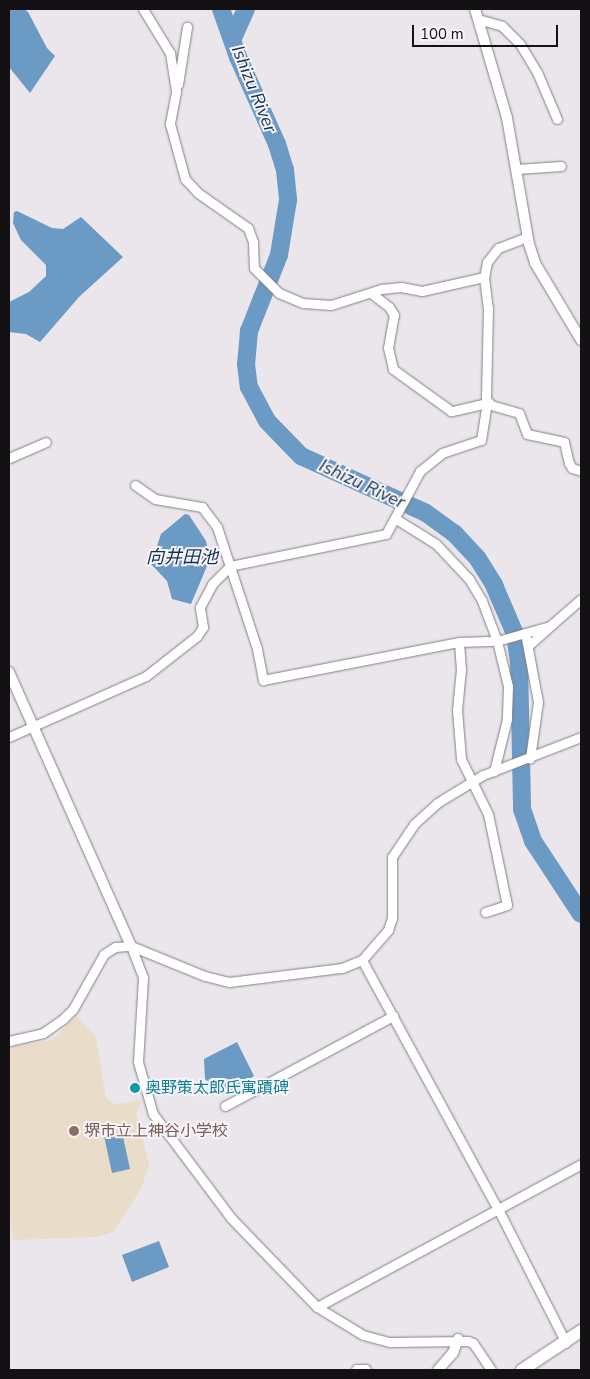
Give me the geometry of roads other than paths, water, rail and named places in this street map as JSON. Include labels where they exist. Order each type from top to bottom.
[{"type":"main road","points":[[522,1370],[566,1343],[581,1331]]},
{"type":"street","points":[[143,9],[170,53],[176,92]]},
{"type":"street","points":[[475,9],[508,118],[527,237],[534,263],[581,340]]},
{"type":"street","points":[[478,19],[502,26],[520,44],[537,72],[557,119]]},
{"type":"street","points":[[187,27],[170,124],[185,179],[198,193],[248,228],[253,242],[254,268],[279,293],[303,302],[331,305],[371,294],[381,289],[401,287],[422,291],[453,281],[484,277]]},
{"type":"street","points":[[516,168],[561,166]]},
{"type":"street","points":[[9,737],[146,676],[197,636],[203,627],[200,607],[212,584],[230,566],[386,534],[411,491],[416,475],[442,453],[481,440],[487,403],[485,336],[488,308],[484,277],[490,255],[527,237]]},
{"type":"street","points":[[371,294],[389,306],[394,315],[388,348],[391,364],[399,376],[451,411],[487,403],[519,412],[527,434],[564,442],[569,463],[572,468],[581,471]]},
{"type":"street","points":[[9,458],[46,442]]},
{"type":"street","points":[[135,485],[155,500],[202,507],[218,527],[257,649],[263,680],[459,642],[497,641],[550,626]]},
{"type":"street","points":[[396,519],[436,544],[468,579],[482,601],[497,641],[509,700],[495,770]]},
{"type":"street","points":[[528,646],[581,599]]},
{"type":"street","points":[[524,633],[538,702],[529,758]]},
{"type":"street","points":[[459,642],[461,669],[457,710],[459,746],[470,784],[488,814],[507,904],[485,912]]},
{"type":"street","points":[[9,672],[131,946],[143,978],[138,1062],[153,1114],[232,1218],[317,1307],[363,1336],[376,1340],[458,1339],[474,1343],[491,1370]]},
{"type":"street","points":[[9,1040],[43,1033],[55,1026],[73,1009],[104,954],[115,947],[131,946],[205,976],[230,982],[342,968],[362,960],[388,930],[392,918],[390,867],[396,848],[437,803],[495,770],[581,737]]},
{"type":"street","points":[[362,960],[498,1209],[566,1343]]},
{"type":"street","points":[[226,1106],[393,1016]]},
{"type":"street","points":[[317,1307],[581,1164]]},
{"type":"street","points":[[438,1370],[453,1353],[458,1339]]},
{"type":"street","points":[[357,1370],[366,1370]]},
{"type":"water","points":[[9,9],[24,9],[28,12],[47,48],[55,56],[30,93],[9,67]]},
{"type":"water","points":[[17,211],[52,228],[63,229],[81,217],[123,257],[79,297],[40,342],[26,334],[9,332],[9,302],[29,292],[46,276],[46,265],[21,240],[13,223],[14,212]]},
{"type":"water","name":"向井田池","points":[[185,514],[189,515],[206,541],[210,559],[191,604],[172,599],[167,581],[151,564],[161,534]]},
{"type":"water","points":[[237,1042],[254,1076],[225,1095],[205,1079],[204,1059]]},
{"type":"water","points":[[122,1132],[130,1169],[112,1173],[104,1136]]},
{"type":"water","points":[[159,1241],[169,1267],[132,1282],[122,1255]]},
{"type":"waterway","name":"Ishizu River","points":[[221,9],[238,57],[277,144],[285,170],[288,200],[279,255],[249,331],[246,364],[249,387],[267,421],[301,456],[426,513],[454,533],[478,559],[494,585],[515,634],[519,662],[522,809],[533,841],[581,914]]},
{"type":"waterway","points":[[233,38],[246,9]]},
{"type":"place","name":"奥野策太郎氏寓蹟碑","points":[[135,1088]]},
{"type":"place","name":"堺市立上神谷小学校","points":[[74,1131]]}]
